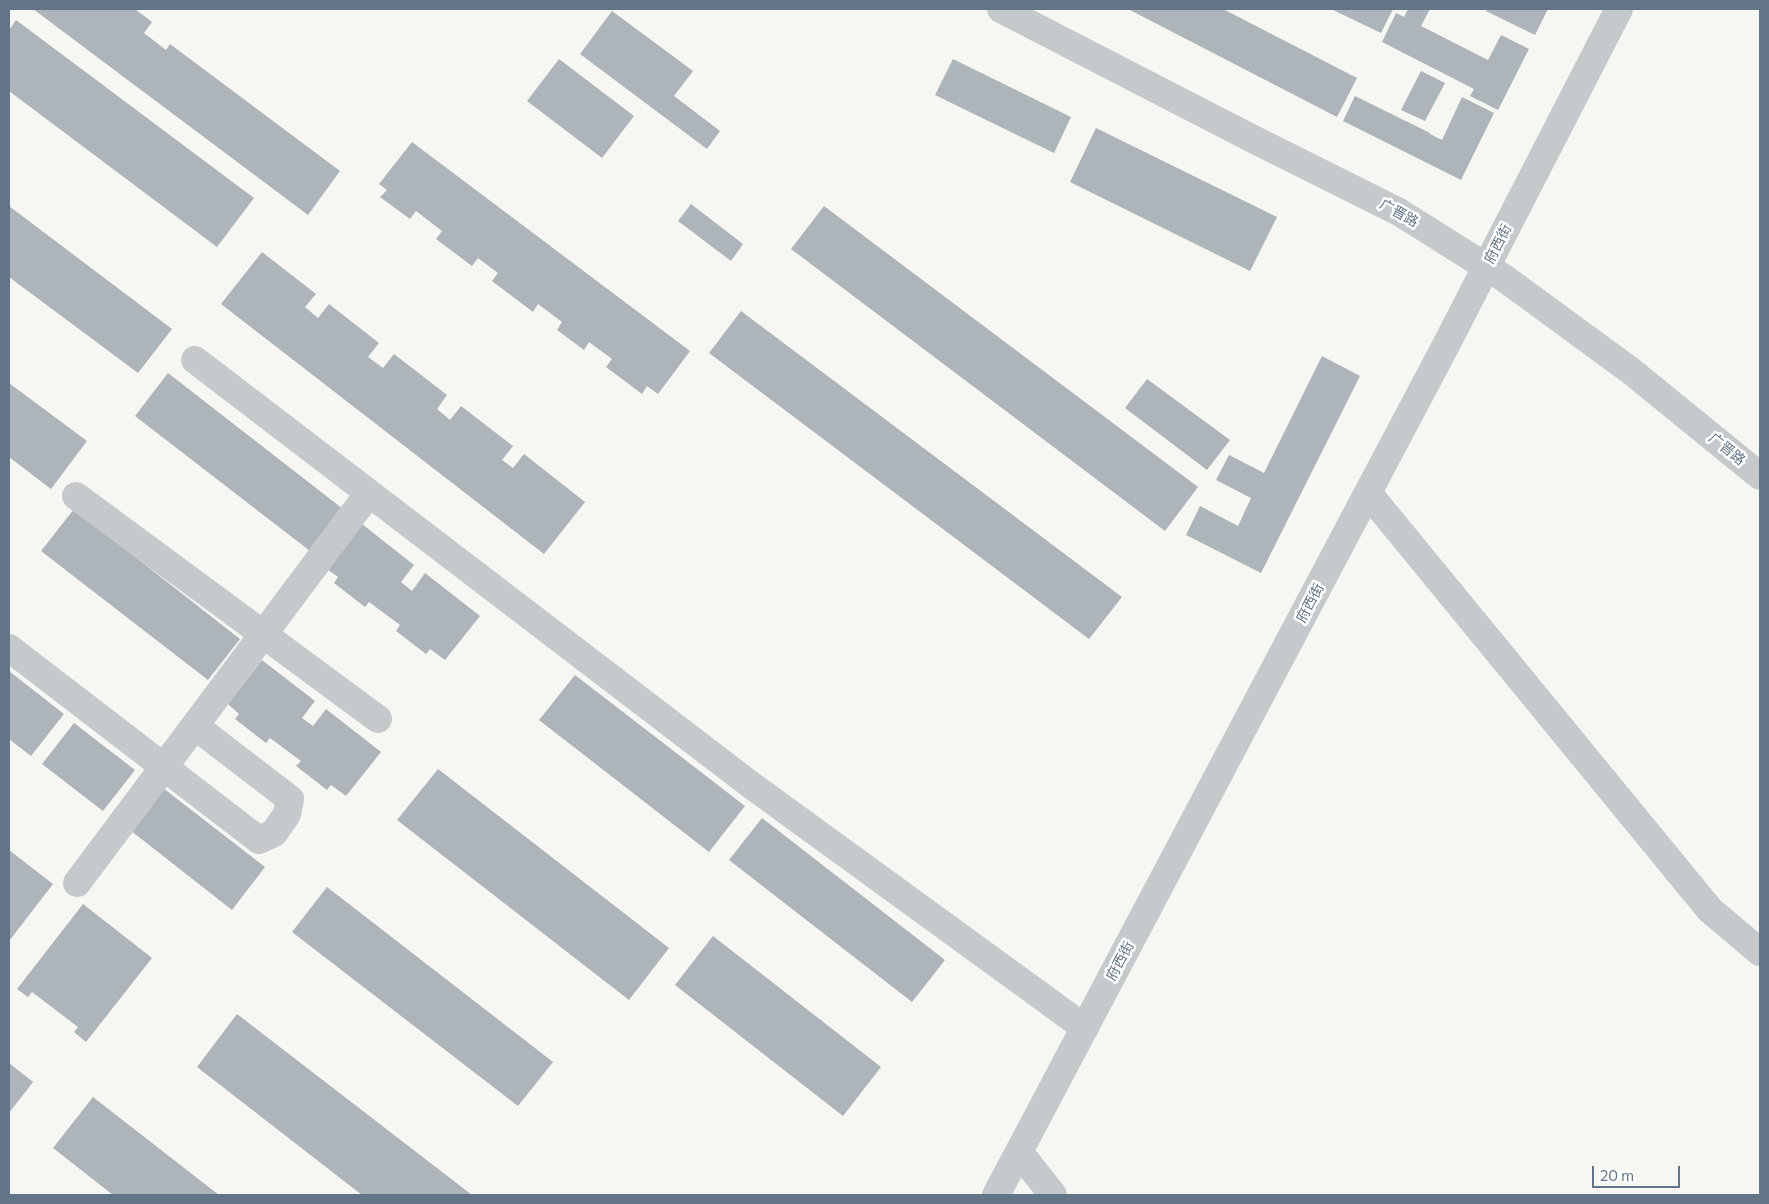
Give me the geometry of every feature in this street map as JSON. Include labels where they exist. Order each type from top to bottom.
[{"type":"street","name":"广晋路","points":[[1001,9],[1399,212],[1504,278],[1631,370],[1760,476]]},
{"type":"street","name":"府西街","points":[[996,1195],[1368,493],[1619,9]]},
{"type":"street","points":[[195,360],[751,785],[1085,1028]]},
{"type":"street","points":[[77,883],[369,493]]},
{"type":"street","points":[[1368,493],[1710,910],[1760,952]]},
{"type":"street","points":[[76,496],[378,719]]},
{"type":"street","points":[[9,648],[259,840],[274,833],[287,814],[290,799],[196,726]]},
{"type":"street","points":[[1019,1152],[1053,1195]]},
{"type":"building","points":[[33,9],[135,9],[152,22],[144,33],[166,50],[170,44],[340,171],[308,215]]},
{"type":"building","points":[[1128,9],[1223,9],[1357,78],[1337,117]]},
{"type":"building","points":[[1331,9],[1393,9],[1381,33]]},
{"type":"building","points":[[1408,9],[1430,9],[1421,26],[1488,60],[1501,35],[1529,49],[1498,110],[1470,96],[1474,89],[1382,42],[1396,13],[1404,17]]},
{"type":"building","points":[[1487,9],[1548,9],[1535,35],[1486,11]]},
{"type":"building","points":[[612,11],[693,71],[674,96],[720,131],[707,149],[580,54]]},
{"type":"building","points":[[16,20],[254,198],[217,247],[9,91],[9,30]]},
{"type":"building","points":[[559,59],[634,116],[602,158],[527,101]]},
{"type":"building","points":[[953,59],[1071,117],[1054,153],[935,95]]},
{"type":"building","points":[[1421,71],[1445,83],[1425,121],[1401,110]]},
{"type":"building","points":[[1355,96],[1442,140],[1462,97],[1494,113],[1461,180],[1343,121]]},
{"type":"building","points":[[1096,128],[1277,217],[1250,271],[1070,182]]},
{"type":"building","points":[[412,142],[690,351],[658,394],[647,386],[642,394],[606,367],[612,359],[589,342],[584,350],[557,330],[562,322],[538,304],[533,312],[492,281],[498,273],[478,258],[472,266],[436,239],[442,231],[416,211],[410,219],[380,197],[387,190],[379,184]]},
{"type":"building","points":[[691,204],[743,244],[731,261],[678,221]]},
{"type":"building","points":[[9,206],[172,329],[138,373],[9,277]]},
{"type":"building","points":[[824,206],[1198,487],[1165,531],[791,249]]},
{"type":"building","points":[[262,252],[316,294],[305,307],[318,318],[329,304],[379,343],[368,357],[383,368],[394,354],[447,395],[437,409],[450,420],[461,406],[513,446],[502,460],[513,468],[524,454],[585,502],[544,554],[221,304]]},
{"type":"building","points":[[741,311],[1122,597],[1089,639],[709,353]]},
{"type":"building","points":[[1322,356],[1360,376],[1261,573],[1186,535],[1200,506],[1238,526],[1251,498],[1216,480],[1229,455],[1264,473]]},
{"type":"building","points":[[168,373],[343,509],[310,551],[135,416]]},
{"type":"building","points":[[1147,379],[1230,440],[1207,470],[1125,408]]},
{"type":"building","points":[[9,383],[87,441],[51,489],[9,457]]},
{"type":"building","points":[[74,509],[240,639],[208,680],[41,551]]},
{"type":"building","points":[[362,524],[414,565],[401,582],[412,591],[425,573],[480,616],[445,660],[430,649],[426,654],[396,631],[400,625],[369,602],[365,607],[334,583],[338,577],[327,569]]},
{"type":"building","points":[[262,660],[315,701],[302,718],[313,726],[326,709],[381,752],[346,796],[331,785],[327,790],[296,766],[301,761],[270,738],[266,743],[235,719],[239,714],[228,704]]},
{"type":"building","points":[[9,671],[64,714],[31,756],[9,739]]},
{"type":"building","points":[[575,675],[745,806],[709,852],[539,720]]},
{"type":"building","points":[[74,723],[135,770],[103,811],[42,764]]},
{"type":"building","points":[[438,769],[669,948],[629,1000],[397,820]]},
{"type":"building","points":[[163,788],[265,867],[232,910],[130,830]]},
{"type":"building","points":[[762,818],[945,960],[912,1002],[729,860]]},
{"type":"building","points":[[9,850],[53,884],[9,941]]},
{"type":"building","points":[[327,887],[553,1062],[518,1106],[292,932]]},
{"type":"building","points":[[83,904],[152,958],[86,1042],[74,1032],[78,1027],[32,992],[28,997],[17,989]]},
{"type":"building","points":[[713,936],[881,1067],[843,1116],[675,985]]},
{"type":"building","points":[[237,1014],[472,1195],[362,1195],[197,1067]]},
{"type":"building","points":[[9,1063],[33,1082],[9,1113]]},
{"type":"building","points":[[93,1097],[219,1195],[113,1195],[53,1148]]}]
